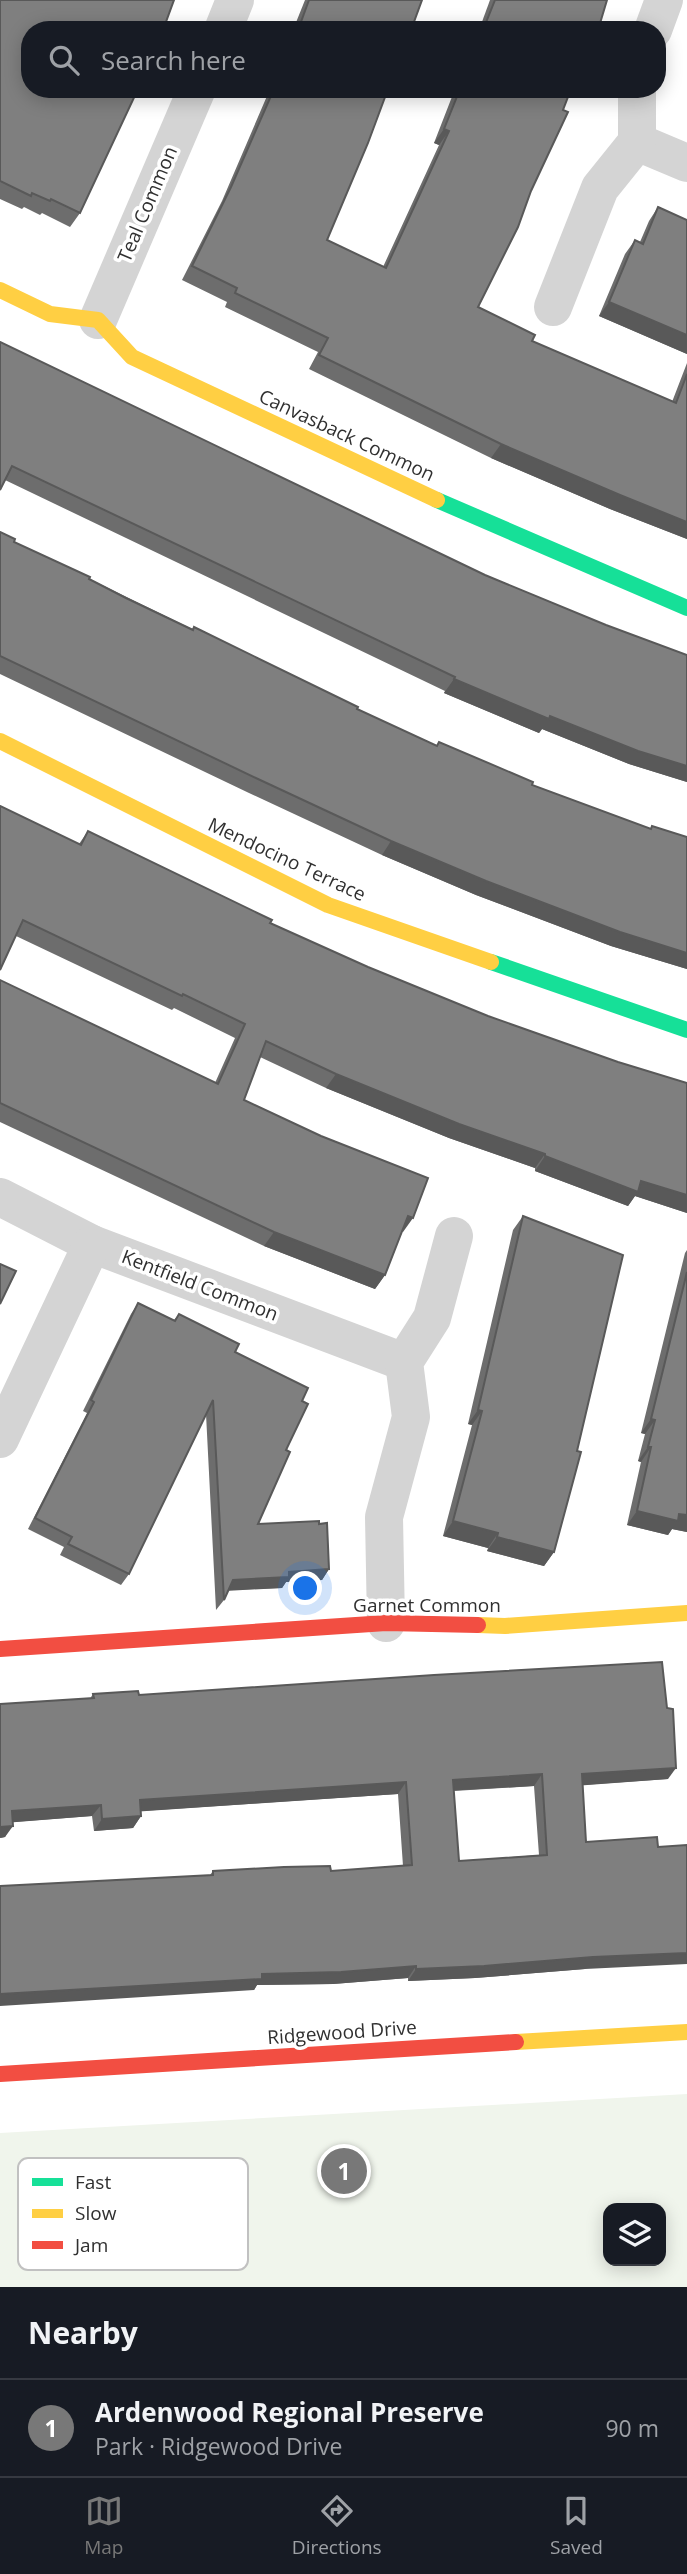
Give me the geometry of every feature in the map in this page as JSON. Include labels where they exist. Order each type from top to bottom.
[{"type":"street","points":[[227,21],[235,0]]},
{"type":"street","points":[[656,21],[664,0]]},
{"type":"street","name":"Teal Common","points":[[98,320],[193,98]]},
{"type":"street","points":[[553,307],[600,188],[636,142],[637,98]]},
{"type":"street","points":[[636,142],[687,163]]},
{"type":"street","points":[[0,289],[50,314],[98,320]]},
{"type":"street","name":"Canvasback Common","points":[[98,320],[132,357],[419,492],[687,608]]},
{"type":"street","name":"Mendocino Terrace","points":[[0,741],[328,905],[687,1030]]},
{"type":"street","name":"Kentfield Common","points":[[0,1197],[92,1244],[404,1362]]},
{"type":"street","points":[[386,1623],[384,1517],[411,1417],[404,1362],[432,1318],[454,1236]]},
{"type":"street","points":[[0,1439],[92,1244]]},
{"type":"street","name":"Garnet Common","points":[[0,1648],[386,1623],[505,1626],[687,1613]]},
{"type":"street","name":"Ridgewood Drive","points":[[0,2074],[687,2032]]},
{"type":"shaded area","points":[[687,2094],[687,2287],[0,2287],[0,2133]]},
{"type":"building","points":[[0,0],[174,0],[166,21],[21,21],[21,98],[134,98],[80,213],[51,199],[50,201],[32,193],[31,196],[0,181]]},
{"type":"building","points":[[309,0],[422,0],[414,21],[301,21]]},
{"type":"building","points":[[495,0],[607,0],[601,21],[487,21]]},
{"type":"building","points":[[270,98],[385,98],[327,240],[386,268],[449,131],[444,129],[456,98],[568,98],[563,110],[568,112],[531,191],[518,227],[478,307],[535,335],[532,341],[676,403],[687,374],[687,522],[501,444],[319,355],[328,338],[235,293],[237,288],[192,266]]},
{"type":"building","points":[[658,207],[687,220],[687,335],[609,302],[635,240],[643,244]]},
{"type":"building","points":[[0,342],[485,575],[687,655],[687,766],[638,751],[550,716],[549,719],[454,679],[455,677],[12,466],[0,490]]},
{"type":"building","points":[[0,532],[15,539],[14,542],[90,577],[89,579],[126,598],[193,630],[194,627],[437,746],[439,742],[533,782],[532,785],[651,829],[652,826],[687,837],[687,953],[620,932],[391,841],[0,656]]},
{"type":"building","points":[[0,806],[81,845],[88,831],[272,920],[270,923],[488,1016],[618,1062],[687,1083],[687,1195],[641,1181],[638,1192],[545,1154],[459,1124],[336,1074],[266,1041],[244,1100],[321,1136],[428,1178],[413,1218],[408,1216],[385,1275],[274,1232],[0,1103],[0,980],[218,1084],[245,1024],[23,920],[0,970]]},
{"type":"building","points":[[523,1216],[623,1255],[577,1451],[581,1452],[554,1552],[497,1537],[498,1533],[453,1521],[482,1411],[478,1410]]},
{"type":"building","points":[[0,1264],[16,1271],[0,1304]]},
{"type":"building","points":[[687,1272],[687,1515],[679,1514],[678,1521],[637,1511],[651,1447],[648,1447],[655,1420],[651,1419]]},
{"type":"building","points":[[138,1303],[175,1321],[179,1314],[239,1344],[235,1352],[308,1388],[302,1401],[308,1404],[286,1450],[290,1452],[258,1524],[319,1521],[319,1524],[327,1523],[329,1569],[289,1572],[289,1577],[233,1580],[224,1600],[213,1400],[129,1574],[68,1544],[72,1537],[35,1518],[94,1402],[91,1400]]},
{"type":"building","points":[[662,1662],[667,1708],[673,1709],[676,1768],[582,1774],[586,1842],[657,1837],[658,1847],[687,1845],[687,1953],[484,1966],[416,1969],[416,1966],[341,1972],[262,1974],[262,1979],[0,1994],[0,1886],[213,1875],[213,1871],[284,1867],[330,1866],[331,1871],[412,1865],[406,1782],[140,1800],[141,1816],[102,1819],[101,1805],[12,1811],[13,1826],[0,1827],[0,1704],[94,1698],[93,1694],[138,1691],[139,1695]],"holes":[[[542,1774],[547,1855],[459,1861],[453,1780]]]},
{"type":"traffic: fast","points":[[437,500],[687,608]]},
{"type":"traffic: fast","points":[[491,962],[687,1030]]},
{"type":"traffic: slow","points":[[0,290],[50,314],[98,320],[132,357],[437,500]]},
{"type":"traffic: slow","points":[[0,741],[328,905],[491,962]]},
{"type":"traffic: slow","points":[[478,1625],[505,1626],[687,1613]]},
{"type":"traffic: slow","points":[[516,2042],[687,2032]]},
{"type":"traffic: jam","points":[[0,1649],[386,1623],[478,1625]]},
{"type":"traffic: jam","points":[[0,2074],[516,2042]]},
{"type":"place","name":"Ardenwood Regional Preserve","points":[[344,2171]]}]
